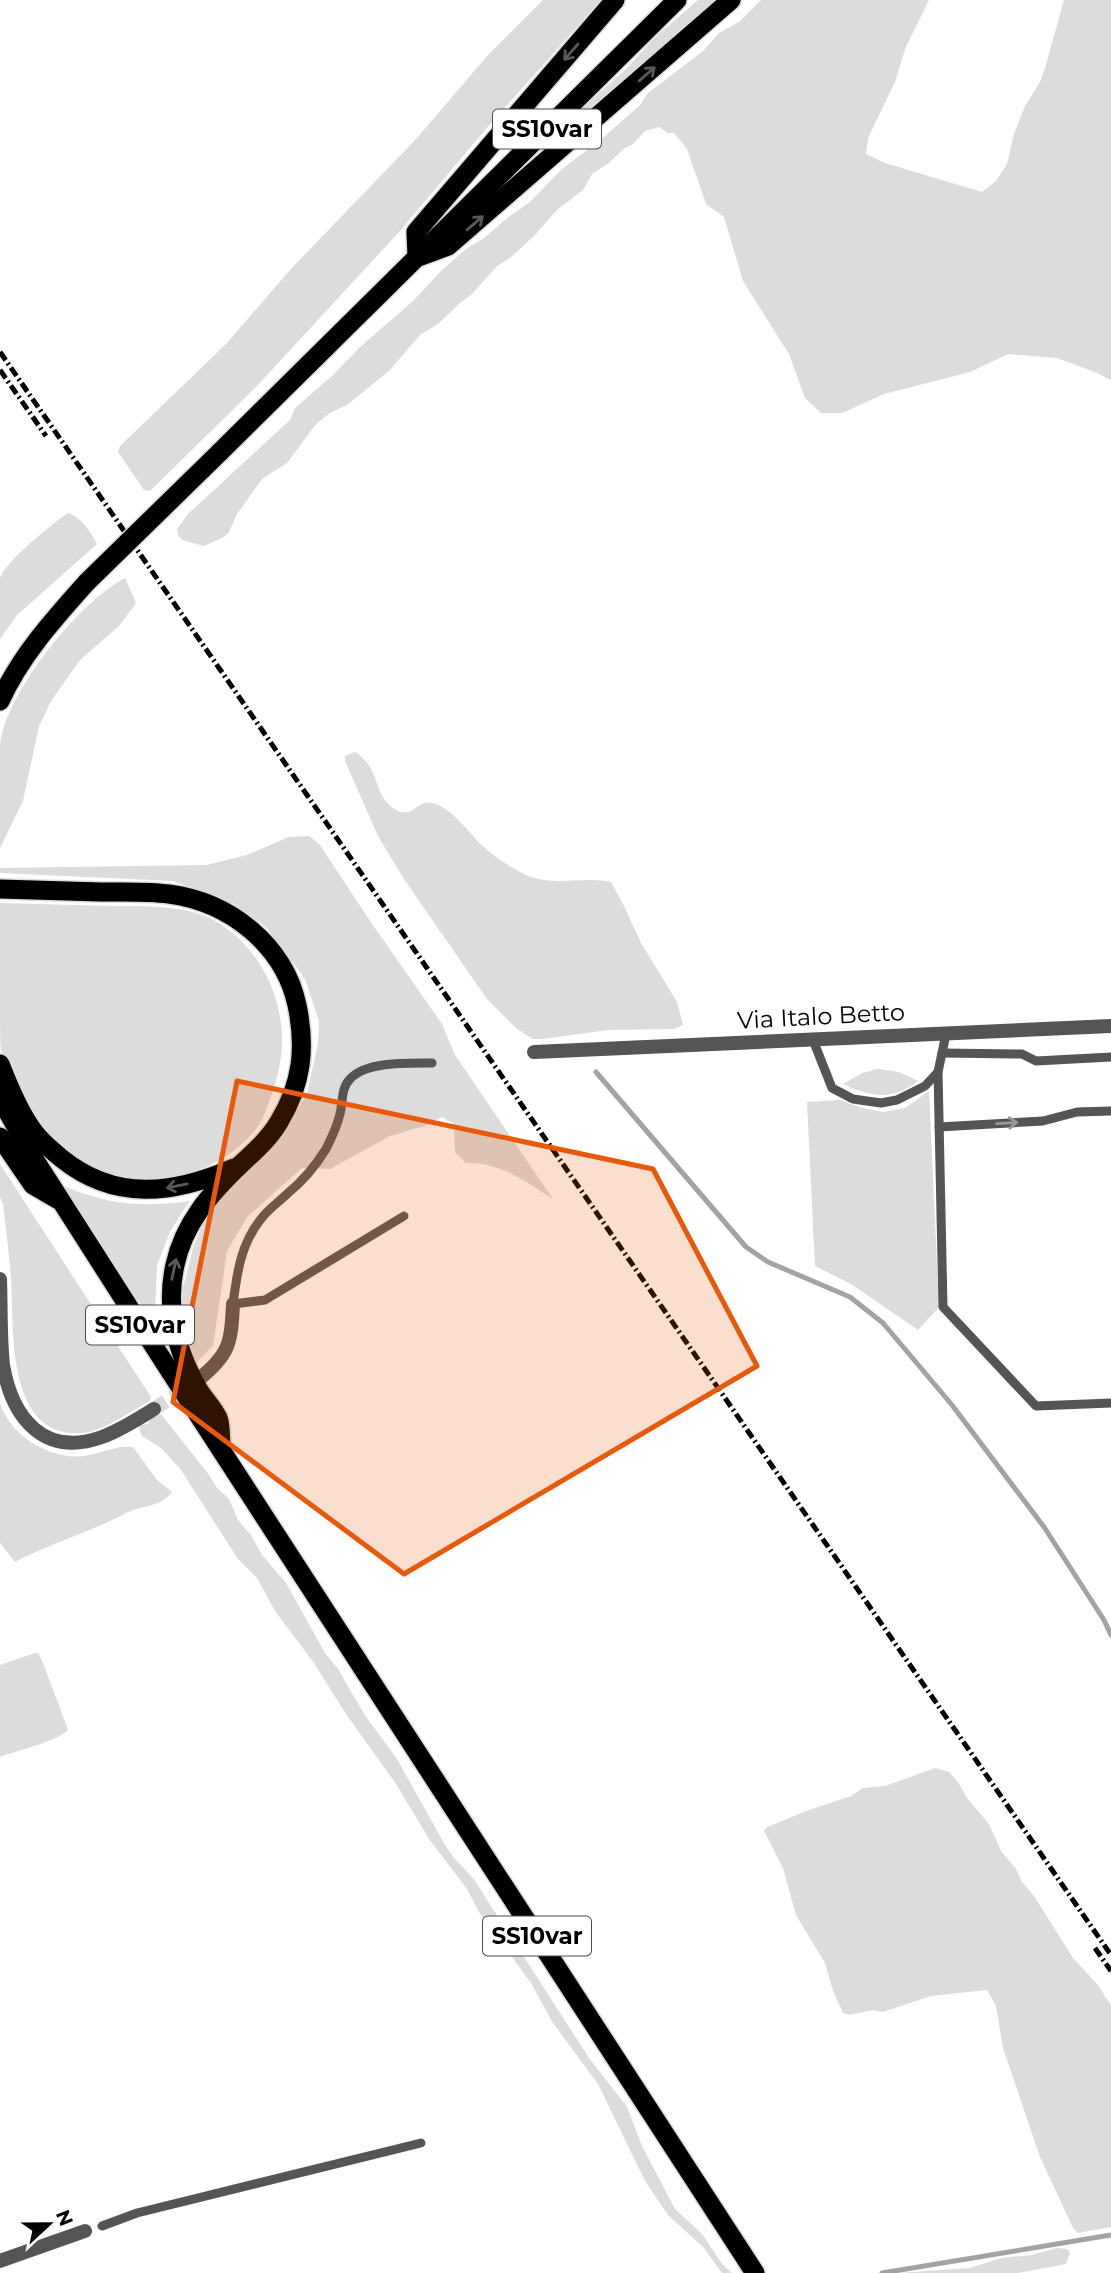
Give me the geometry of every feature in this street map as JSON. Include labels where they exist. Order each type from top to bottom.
[{"type":"highway","points":[[615,0],[416,232],[417,257],[448,246],[731,0]]},
{"type":"highway","name":"SS10var","points":[[2,691],[39,636],[87,582],[677,0]]},
{"type":"highway","points":[[0,889],[153,893],[184,897],[208,904],[230,915],[256,934],[278,960],[295,998],[303,1032],[301,1063],[292,1100],[278,1125],[258,1149],[198,1209],[175,1262],[171,1285],[171,1314],[176,1338],[188,1371],[219,1419],[221,1448]]},
{"type":"highway","points":[[0,1064],[12,1095],[29,1125],[45,1145],[74,1169],[95,1180],[130,1189],[154,1190],[198,1181],[241,1164]]},
{"type":"highway","name":"SS10var","points":[[0,1098],[61,1201],[755,2273]]},
{"type":"highway","points":[[0,1137],[33,1185],[61,1201]]},
{"type":"street","name":"Via Italo Betto","points":[[534,1052],[1111,1026]]},
{"type":"street","points":[[0,1279],[3,1364],[12,1397],[23,1419],[40,1435],[59,1442],[78,1443],[102,1437],[154,1409]]},
{"type":"street","points":[[200,1379],[220,1362],[224,1354],[232,1322],[233,1304]]},
{"type":"street","points":[[0,2261],[85,2231]]},
{"type":"lane","points":[[947,1034],[938,1072],[943,1307],[1036,1406],[1111,1403]]},
{"type":"lane","points":[[813,1040],[832,1088],[853,1099],[881,1103],[897,1100],[925,1086],[938,1072]]},
{"type":"lane","points":[[942,1053],[1022,1054],[1036,1060],[1111,1057]]},
{"type":"lane","points":[[404,1216],[265,1300],[233,1304],[238,1266],[244,1246],[262,1217],[314,1168],[325,1151],[335,1131],[344,1088],[350,1078],[360,1071],[382,1065],[432,1063]]},
{"type":"lane","points":[[939,1127],[1044,1121],[1077,1112],[1111,1111]]},
{"type":"lane","points":[[102,2226],[137,2213],[421,2143]]},
{"type":"highlighted area","points":[[237,1081],[653,1169],[757,1366],[404,1574],[173,1402]]},
{"type":"shaded area","points":[[543,0],[601,0],[485,130],[400,231],[256,387],[150,491],[144,490],[118,452],[120,446],[226,344],[290,270],[417,138],[488,55]]},
{"type":"shaded area","points":[[698,0],[718,0],[631,73],[577,124],[554,141],[567,129],[576,114],[627,68],[655,37]]},
{"type":"shaded area","points":[[761,0],[929,0],[905,49],[895,82],[868,138],[866,154],[885,163],[982,192],[996,181],[1007,164],[1014,134],[1025,106],[1045,68],[1064,0],[1111,0],[1111,380],[1057,358],[1008,354],[970,372],[884,394],[842,413],[821,413],[805,398],[789,354],[743,281],[724,217],[706,204],[687,149],[674,133],[668,133],[659,127],[645,131],[633,144],[592,174],[583,190],[557,210],[510,258],[497,266],[471,295],[438,324],[420,335],[389,371],[347,405],[316,424],[287,463],[262,479],[224,537],[204,546],[182,540],[177,529],[188,514],[290,420],[295,408],[413,301],[442,270],[530,202],[562,169],[640,105],[648,93],[703,51],[719,33],[739,22]]},
{"type":"shaded area","points":[[68,513],[81,521],[97,544],[17,615],[0,639],[0,578],[30,543]]},
{"type":"shaded area","points":[[125,578],[136,603],[119,626],[80,660],[51,701],[39,726],[23,801],[0,848],[0,746],[15,701],[47,651],[67,628],[87,607]]},
{"type":"shaded area","points":[[355,752],[369,765],[387,802],[400,812],[410,812],[427,803],[447,810],[494,855],[526,875],[557,881],[611,882],[641,943],[677,1002],[683,1025],[674,1029],[608,1030],[543,1039],[533,1039],[516,1028],[487,999],[404,879],[378,836],[345,761],[345,756]]},
{"type":"shaded area","points":[[309,836],[320,845],[442,1024],[455,1055],[553,1199],[501,1169],[466,1163],[455,1152],[454,1124],[442,1117],[427,1125],[390,1136],[330,1169],[302,1168],[248,1216],[227,1251],[213,1346],[197,1362],[191,1354],[179,1304],[193,1248],[206,1216],[284,1135],[307,1093],[318,1044],[319,1021],[305,979],[266,927],[234,904],[173,881],[0,873],[0,868],[206,865],[247,855],[289,837]]},
{"type":"shaded area","points":[[0,903],[171,908],[205,916],[237,937],[254,955],[267,977],[277,1002],[282,1029],[279,1068],[266,1111],[259,1125],[242,1144],[221,1159],[197,1170],[147,1179],[96,1170],[73,1159],[49,1139],[28,1111],[12,1081],[1,1051]]},
{"type":"shaded area","points":[[878,1069],[899,1072],[918,1081],[899,1092],[881,1095],[862,1092],[843,1084],[862,1073]]},
{"type":"shaded area","points":[[929,1091],[939,1307],[918,1330],[851,1284],[815,1266],[807,1102],[840,1100],[883,1112],[905,1108]]},
{"type":"shaded area","points":[[0,1164],[151,1397],[150,1401],[100,1429],[82,1433],[57,1430],[39,1418],[26,1400],[14,1351],[11,1278],[0,1197]]},
{"type":"shaded area","points":[[65,1187],[123,1203],[151,1204],[190,1200],[170,1232],[157,1265],[155,1312],[151,1313],[137,1300],[113,1270]]},
{"type":"shaded area","points":[[0,1403],[13,1426],[45,1450],[84,1456],[120,1447],[133,1447],[157,1480],[172,1492],[156,1504],[130,1511],[15,1562],[0,1543]]},
{"type":"shaded area","points":[[161,1414],[217,1488],[229,1499],[238,1520],[251,1535],[262,1555],[286,1583],[325,1653],[397,1759],[445,1845],[473,1878],[589,2058],[627,2107],[642,2146],[675,2209],[702,2234],[722,2264],[732,2273],[722,2273],[704,2248],[668,2215],[645,2181],[598,2084],[553,2023],[531,1983],[479,1912],[467,1889],[429,1839],[396,1784],[346,1714],[314,1663],[275,1611],[257,1578],[238,1559],[181,1470],[161,1448],[142,1436],[140,1425],[147,1424]]},
{"type":"shaded area","points":[[38,1653],[43,1663],[68,1730],[46,1742],[0,1757],[0,1665]]},
{"type":"shaded area","points":[[935,1768],[949,1772],[958,1782],[967,1798],[989,1824],[1001,1851],[1016,1869],[1073,1958],[1097,1984],[1111,2005],[1111,2227],[1078,2233],[1073,2228],[1040,2157],[1003,2048],[996,2006],[987,1990],[931,1996],[883,2012],[873,2010],[849,2015],[843,2013],[825,1963],[796,1915],[783,1868],[764,1831],[767,1827],[851,1796],[863,1788],[885,1786]]},
{"type":"shaded area","points":[[1057,2248],[1067,2249],[1070,2253],[1066,2264],[1018,2273],[898,2273],[970,2268],[1001,2258],[1032,2255]]},
{"type":"waterway","points":[[596,1072],[746,1247],[768,1262],[850,1297],[883,1323],[952,1405],[1044,1527],[1111,1635]]},
{"type":"waterway","points":[[882,2273],[1111,2235]]},
{"type":"tunnel","points":[[154,1409],[188,1387]]},
{"type":"railway","points":[[0,352],[1111,1955]]},
{"type":"railway","points":[[0,370],[46,436]]},
{"type":"railway","points":[[1095,1948],[1111,1971]]}]
